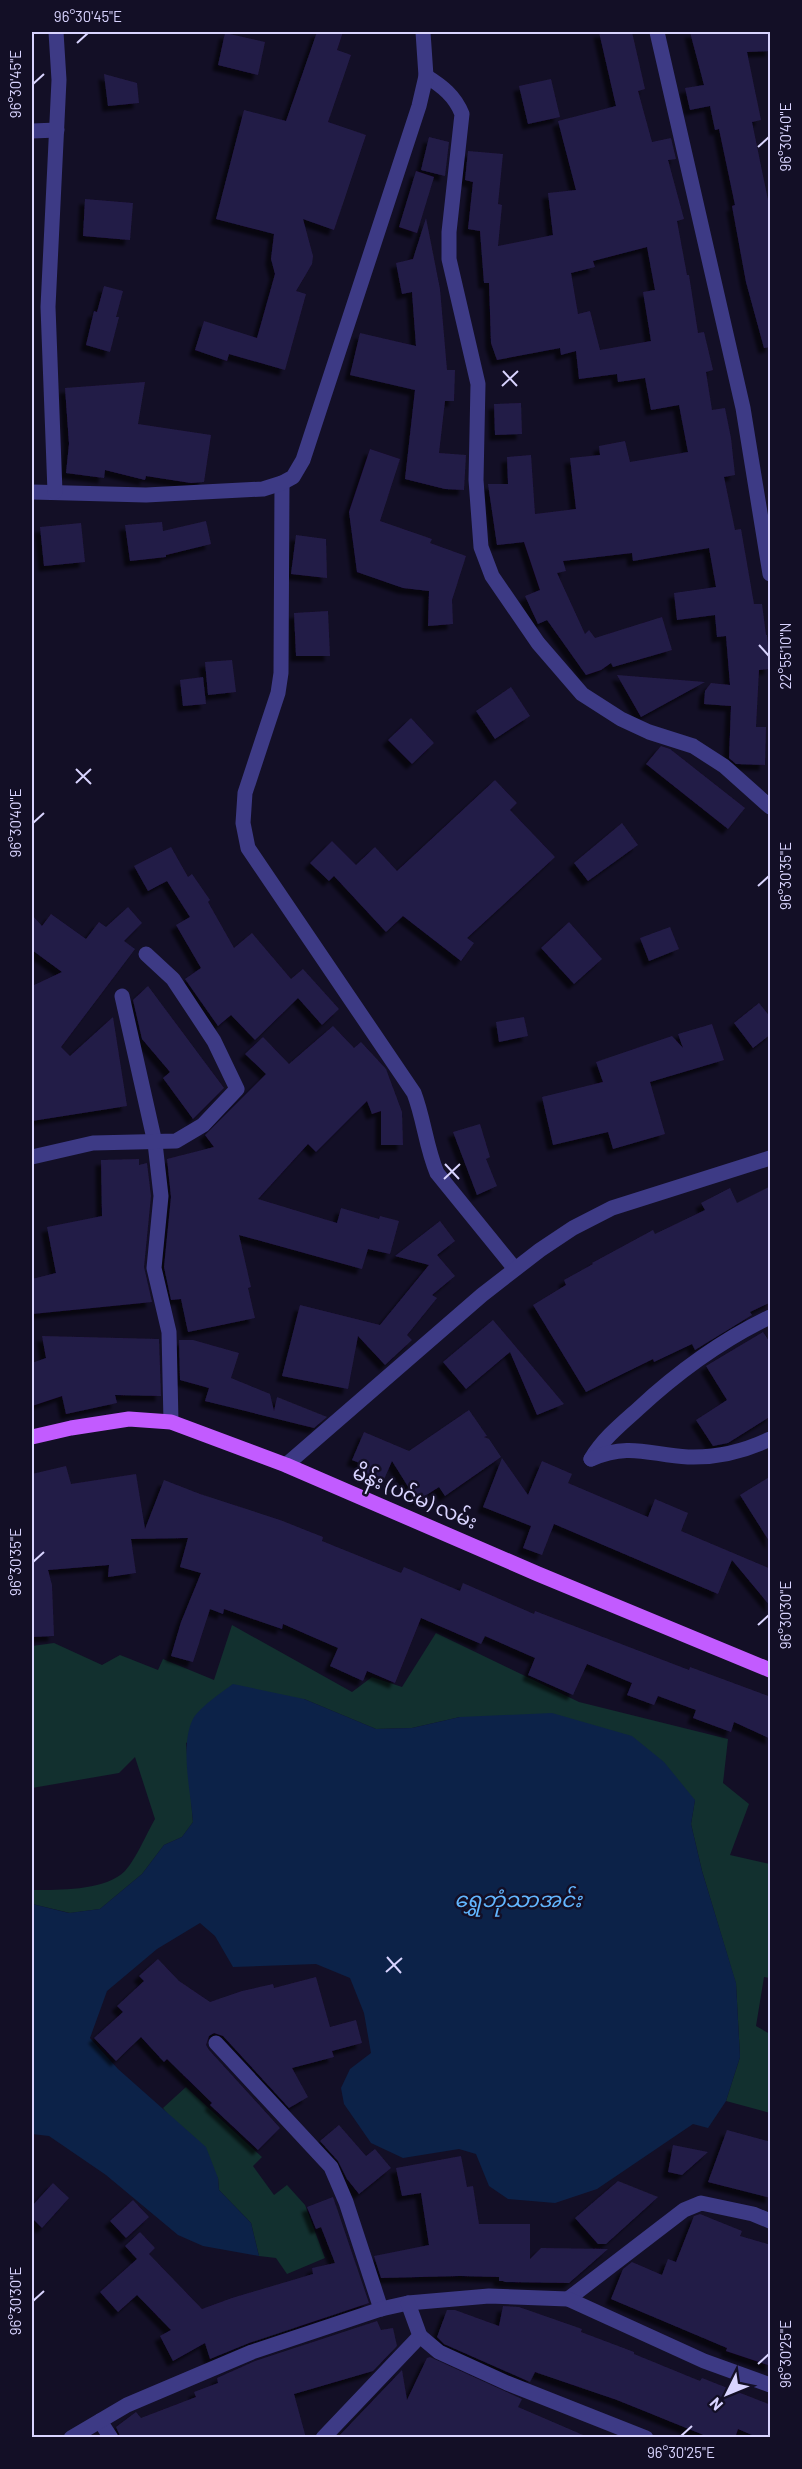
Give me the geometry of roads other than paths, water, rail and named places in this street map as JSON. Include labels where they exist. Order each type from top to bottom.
[{"type":"main road","name":"မိန်း (ပင်မ) လမ်း","points":[[32,1437],[129,1419],[171,1422],[286,1464],[538,1574],[771,1670]]},
{"type":"street","points":[[54,492],[48,307],[59,80],[56,32]]},
{"type":"street","points":[[32,492],[146,495],[263,489],[293,477],[303,460],[412,128],[426,76],[423,32]]},
{"type":"street","points":[[657,32],[743,408],[771,574]]},
{"type":"street","points":[[426,76],[442,86],[458,103],[462,114],[449,232],[449,259],[478,384],[476,491],[481,547],[492,576],[538,643],[582,694],[621,719],[649,732],[693,746],[724,766],[771,807]]},
{"type":"street","points":[[32,131],[57,130]]},
{"type":"street","points":[[282,483],[281,673],[278,693],[245,793],[243,823],[248,848],[414,1093],[421,1111],[430,1157],[438,1173],[515,1269]]},
{"type":"street","points":[[32,1156],[93,1143],[176,1141],[185,1138],[203,1125],[237,1089],[214,1041],[173,979],[146,954]]},
{"type":"street","points":[[122,996],[154,1143],[161,1196],[154,1268],[169,1332],[171,1422]]},
{"type":"street","points":[[286,1464],[482,1294],[573,1228],[612,1209],[771,1158]]},
{"type":"street","points":[[771,1317],[744,1330],[676,1373],[602,1442],[591,1459],[606,1453],[633,1449],[689,1457],[726,1453],[748,1450],[771,1439]]},
{"type":"street","points":[[216,2043],[331,2167],[346,2202],[381,2309]]},
{"type":"street","points":[[568,2299],[684,2210],[702,2203],[771,2221]]},
{"type":"street","points":[[71,2438],[127,2405],[252,2352],[381,2309],[408,2303],[489,2296],[568,2299],[705,2361],[771,2385]]},
{"type":"street","points":[[408,2303],[420,2336],[439,2352],[620,2433],[646,2438]]},
{"type":"street","points":[[323,2438],[420,2336]]},
{"type":"street","points":[[100,2421],[111,2438]]},
{"type":"water","name":"ရွှေဘုံသာအင်း","points":[[233,1684],[304,1699],[376,1729],[412,1728],[460,1717],[552,1713],[632,1736],[664,1762],[695,1800],[691,1824],[702,1871],[736,1983],[740,2057],[726,2101],[708,2128],[693,2124],[597,2189],[555,2203],[508,2199],[489,2186],[476,2154],[459,2149],[403,2158],[371,2143],[344,2104],[341,2088],[350,2069],[371,2053],[364,2013],[350,1978],[316,1964],[233,1967],[215,1936],[200,1923],[157,1949],[107,1991],[90,2038],[118,2069],[206,2147],[218,2178],[219,2190],[251,2223],[259,2256],[203,2246],[178,2235],[106,2175],[49,2136],[32,2134],[32,1904],[69,1913],[100,1909],[142,1874],[164,1845],[182,1837],[193,1822],[187,1771],[187,1744],[192,1721],[204,1706]]}]
